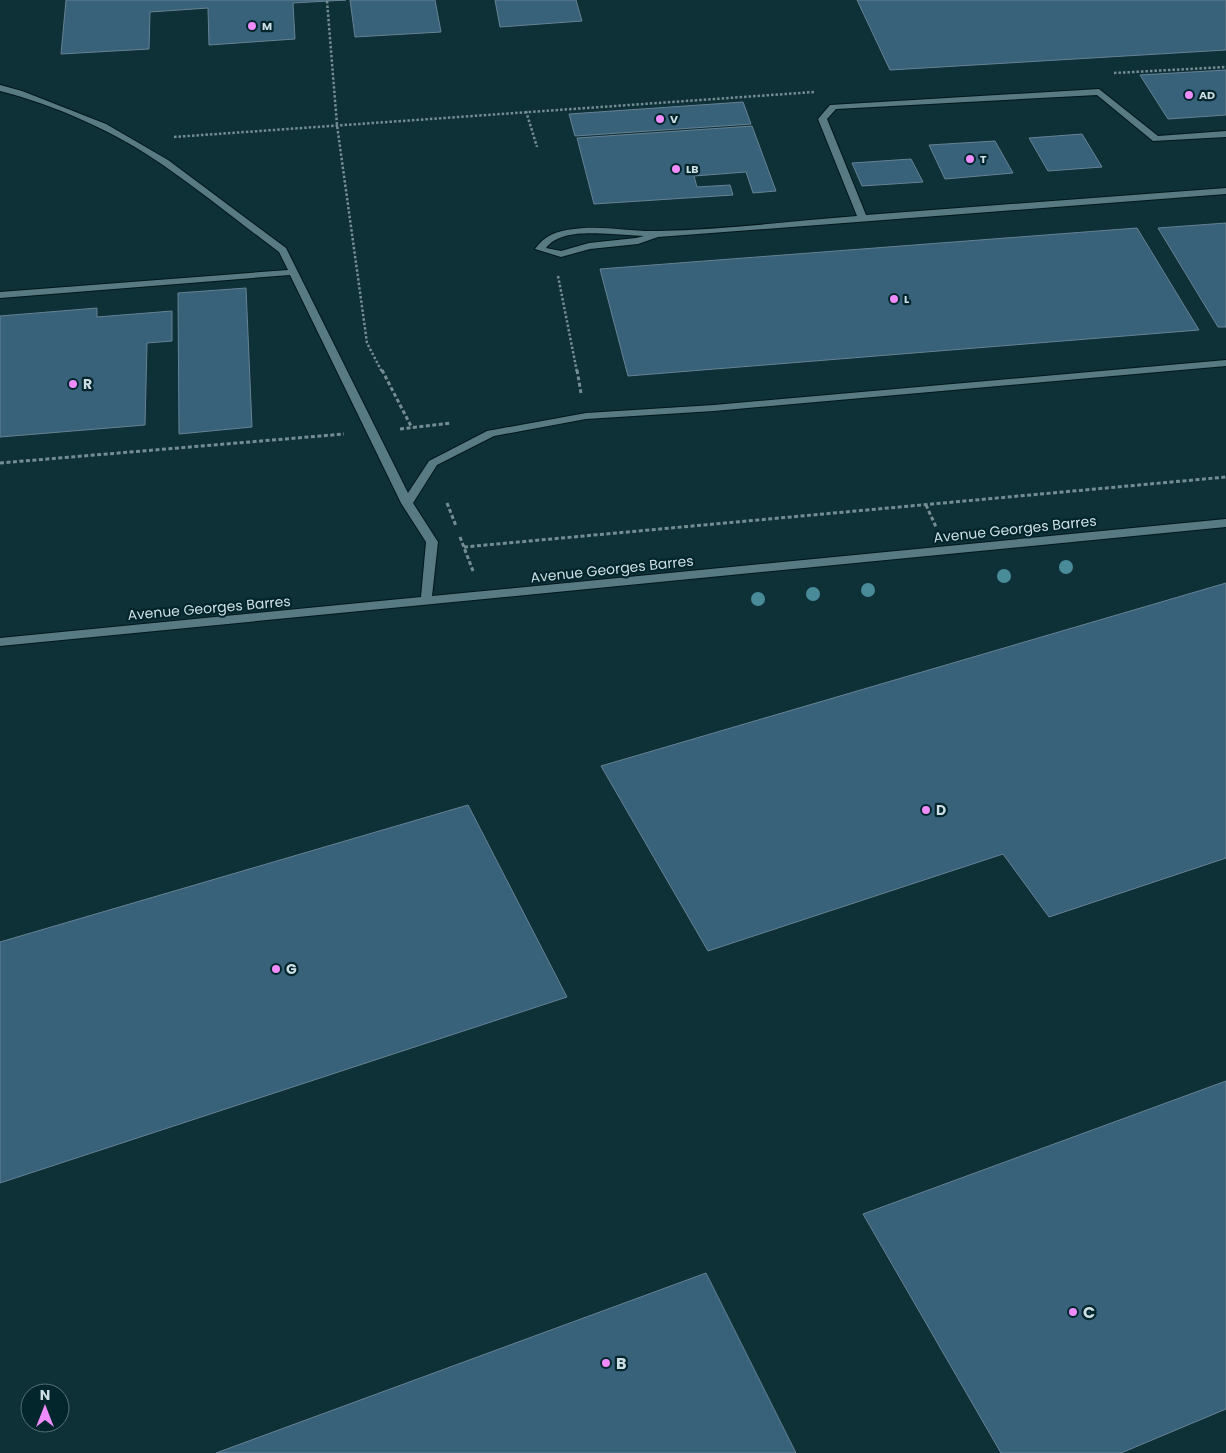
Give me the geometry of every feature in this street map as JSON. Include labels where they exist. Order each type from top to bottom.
[{"type":"lane","points":[[0,88],[19,92],[103,126],[165,162],[283,250],[407,503],[432,542],[426,602]]},
{"type":"lane","points":[[863,219],[822,120],[833,107],[1099,92],[1156,140],[1226,134]]},
{"type":"lane","points":[[657,234],[638,242],[588,246],[569,250],[561,254],[540,249],[542,242],[550,236],[577,232],[623,231],[657,234],[1226,191]]},
{"type":"lane","points":[[0,295],[294,272]]},
{"type":"lane","points":[[407,503],[433,463],[491,432],[586,416],[714,408],[1226,363]]},
{"type":"lane","name":"Avenue Georges Barres","points":[[0,642],[482,597],[1226,523]]},
{"type":"path","points":[[327,1],[336,125],[367,343],[412,428]]},
{"type":"path","points":[[1108,74],[1226,67]]},
{"type":"path","points":[[132,143],[149,138],[823,91]]},
{"type":"path","points":[[526,111],[537,147]]},
{"type":"path","points":[[547,252],[556,267],[586,416]]},
{"type":"path","points":[[464,547],[1226,477]]},
{"type":"path","points":[[447,503],[482,597]]},
{"type":"building","name":"M","points":[[66,0],[346,0],[293,3],[295,39],[209,45],[208,8],[150,12],[149,49],[61,54]]},
{"type":"building","points":[[350,0],[435,0],[441,32],[355,37]]},
{"type":"building","points":[[495,0],[576,0],[582,21],[500,27]]},
{"type":"building","points":[[857,0],[1226,0],[1226,50],[890,70]]},
{"type":"building","name":"AD","points":[[1226,70],[1226,115],[1168,119],[1140,75]]},
{"type":"building","name":"V","points":[[743,102],[751,124],[575,136],[569,114]]},
{"type":"building","name":"LB","points":[[752,126],[776,191],[753,193],[746,172],[694,176],[697,187],[730,185],[733,195],[594,204],[577,138]]},
{"type":"building","points":[[1082,134],[1102,167],[1048,171],[1029,138]]},
{"type":"building","name":"T","points":[[995,141],[1013,173],[945,179],[929,145]]},
{"type":"building","points":[[911,159],[923,182],[862,186],[852,163]]},
{"type":"building","points":[[1226,223],[1226,327],[1218,327],[1158,228]]},
{"type":"building","name":"L","points":[[1137,228],[1199,330],[628,376],[600,269]]},
{"type":"building","points":[[246,288],[252,427],[179,434],[178,293]]},
{"type":"building","name":"R","points":[[97,308],[97,317],[172,311],[172,341],[147,343],[145,425],[0,437],[0,316]]},
{"type":"building","name":"D","points":[[1226,583],[1226,858],[1049,917],[1003,854],[708,951],[601,766]]},
{"type":"building","name":"G","points":[[468,805],[567,997],[0,1183],[0,942]]},
{"type":"building","name":"C","points":[[1226,1081],[1226,1409],[1121,1453],[1001,1453],[863,1214]]},
{"type":"building","name":"B","points":[[706,1273],[796,1453],[216,1453]]},
{"type":"place","name":"M","points":[[252,26]]},
{"type":"place","name":"AD","points":[[1189,95]]},
{"type":"place","name":"V","points":[[660,119]]},
{"type":"place","name":"T","points":[[970,159]]},
{"type":"place","name":"LB","points":[[676,169]]},
{"type":"place","name":"L","points":[[894,299]]},
{"type":"place","name":"R","points":[[73,384]]},
{"type":"place","name":"D","points":[[926,810]]},
{"type":"place","name":"G","points":[[276,969]]},
{"type":"place","name":"C","points":[[1073,1312]]},
{"type":"place","name":"B","points":[[606,1363]]}]
